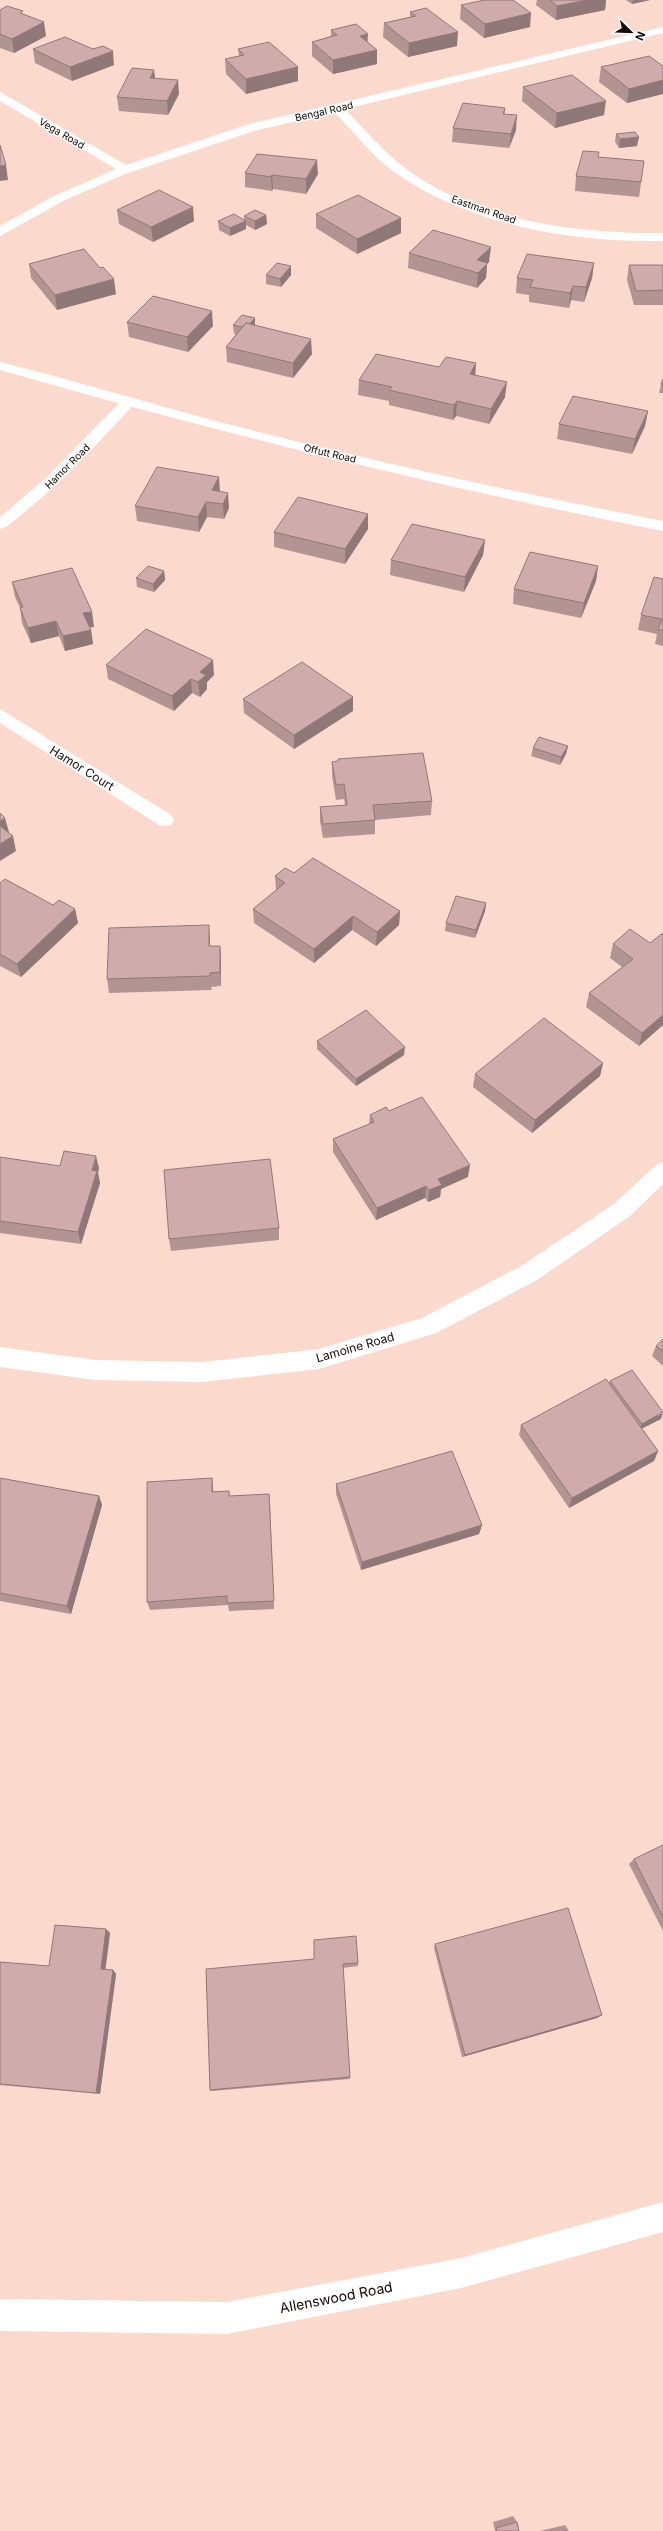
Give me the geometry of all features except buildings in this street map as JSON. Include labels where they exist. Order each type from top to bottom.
[{"type":"street","name":"Bengal Road","points":[[0,232],[60,199],[125,170],[193,145],[250,128],[663,30]]},
{"type":"street","name":"Vega Road","points":[[0,96],[125,170]]},
{"type":"street","name":"Eastman Road","points":[[337,108],[397,168],[433,191],[468,205],[528,224],[581,233],[635,239],[663,237]]},
{"type":"street","name":"Offutt Road","points":[[0,366],[129,401],[410,472],[514,496],[663,526]]},
{"type":"street","name":"Hamor Road","points":[[0,524],[25,506],[61,473],[129,401]]},
{"type":"street","name":"Hamor Court","points":[[0,715],[165,820]]},
{"type":"street","name":"Lamoine Road","points":[[0,1357],[95,1370],[202,1372],[319,1359],[428,1326],[529,1273],[622,1210],[663,1171]]},
{"type":"street","name":"Allenswood Road","points":[[0,2315],[227,2318],[461,2273],[663,2217]]}]
